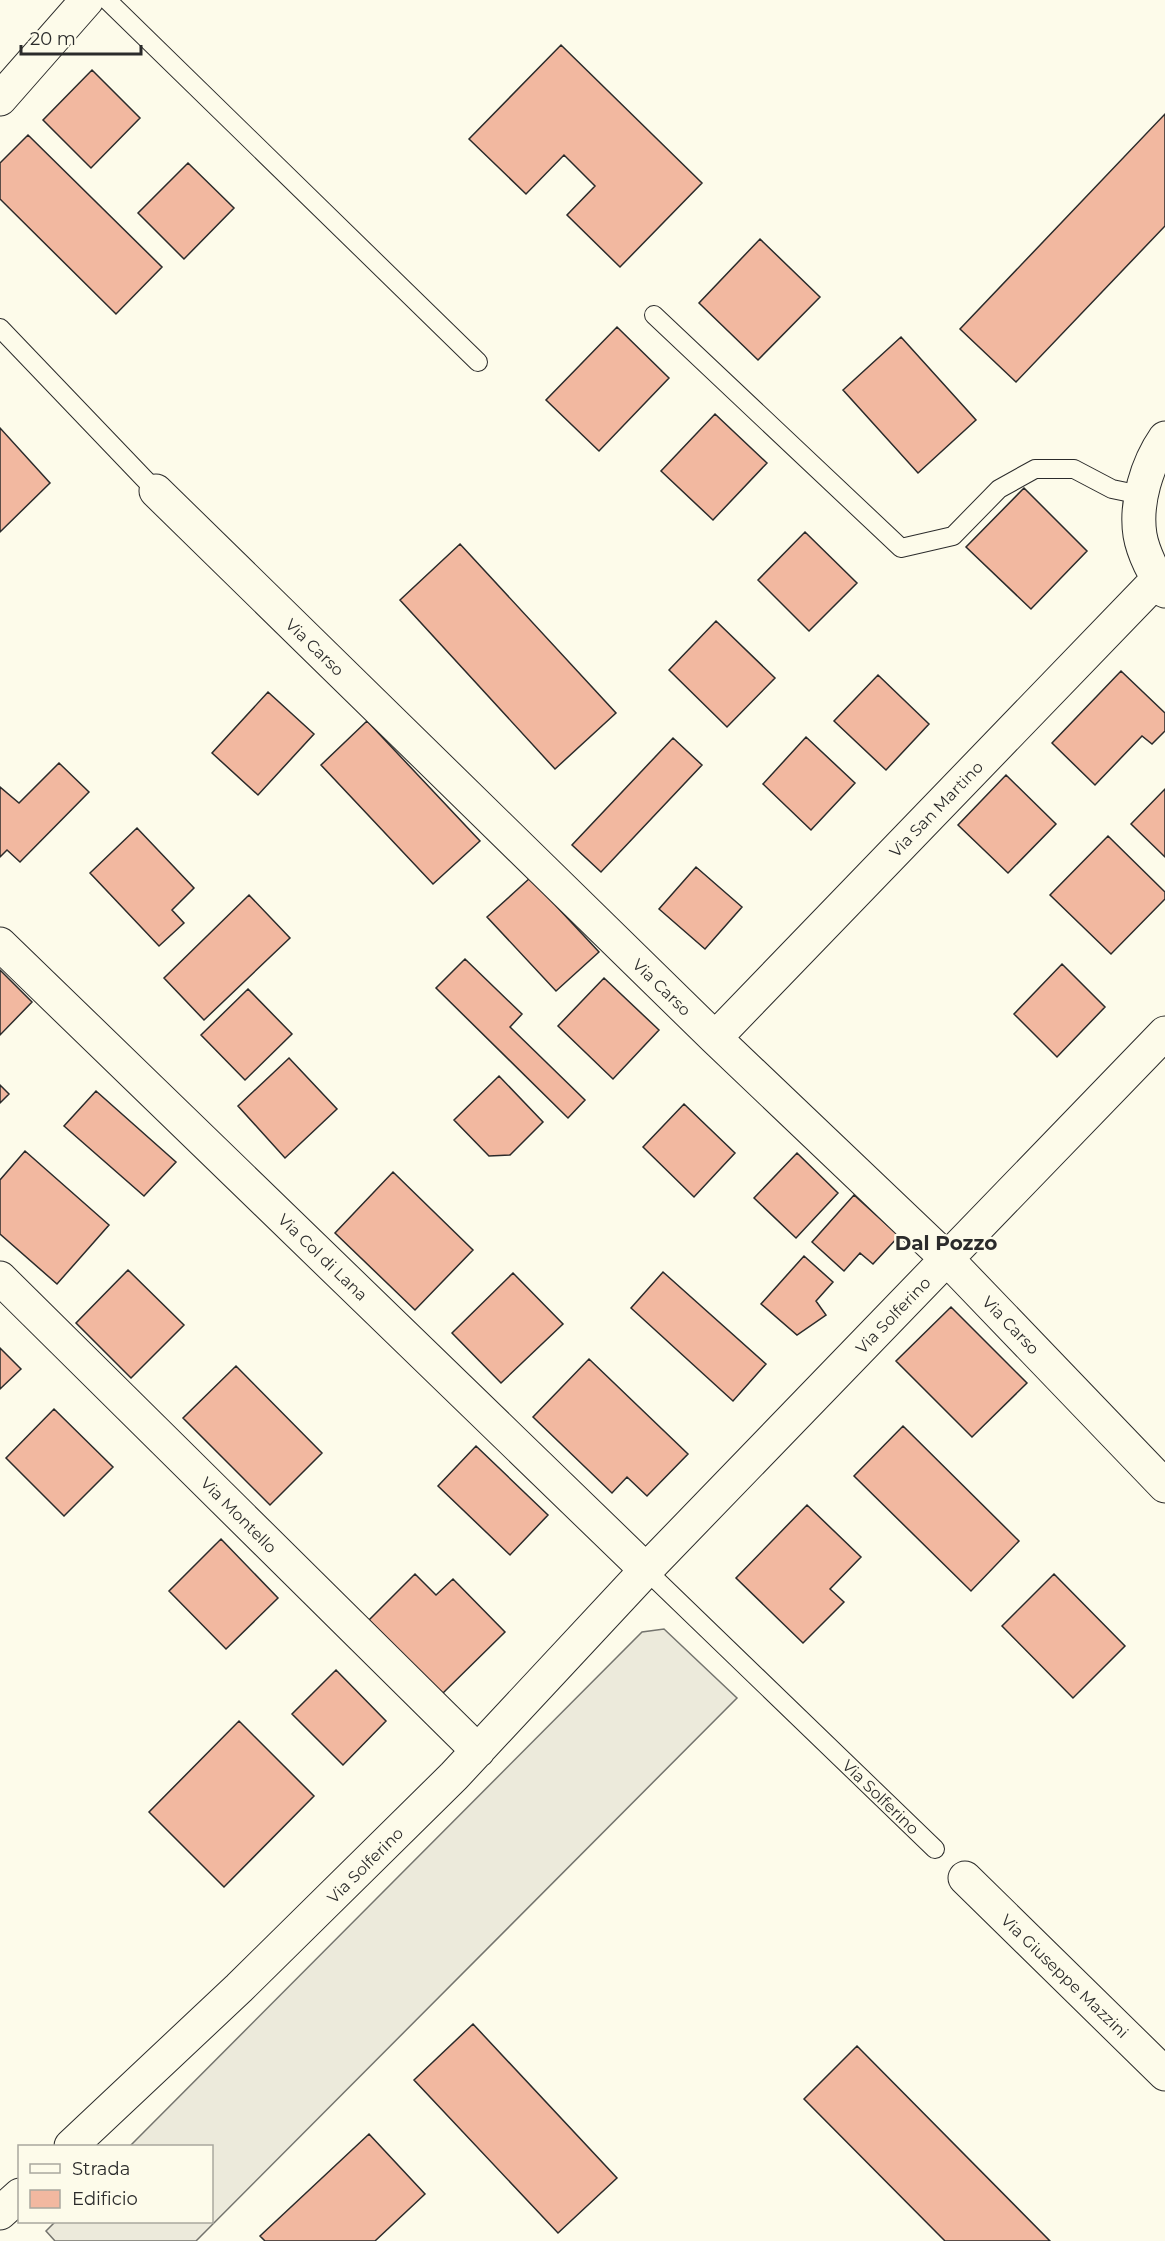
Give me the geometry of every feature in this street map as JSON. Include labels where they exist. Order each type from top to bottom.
[{"type":"street","points":[[0,99],[87,0]]},
{"type":"street","points":[[1161,585],[1140,536],[1141,495],[1157,449],[1165,438]]},
{"type":"street","name":"Via Carso","points":[[156,490],[715,1038],[947,1259],[1165,1486]]},
{"type":"street","name":"Via San Martino","points":[[715,1038],[1161,585]]},
{"type":"street","name":"Via Col di Lana","points":[[0,944],[646,1570]]},
{"type":"street","name":"Via Solferino","points":[[72,2145],[340,1890],[478,1751],[646,1570],[1165,1034]]},
{"type":"street","name":"Via Montello","points":[[0,1278],[478,1751]]},
{"type":"street","name":"Via Giuseppe Mazzini","points":[[965,1878],[1165,2074]]},
{"type":"street","points":[[0,2213],[18,2197]]},
{"type":"lane","points":[[107,0],[478,363]]},
{"type":"lane","points":[[654,315],[901,548],[953,536],[999,489],[1035,469],[1074,469],[1112,489],[1141,495]]},
{"type":"lane","points":[[0,328],[156,490]]},
{"type":"lane","name":"Via Solferino","points":[[646,1570],[935,1849]]},
{"type":"shaded area","points":[[664,1629],[737,1698],[196,2241],[55,2241],[46,2231],[54,2223],[213,2223],[213,2145],[131,2145],[642,1632]]},
{"type":"building","points":[[561,45],[702,183],[620,267],[567,215],[595,186],[564,155],[526,194],[469,139]]},
{"type":"building","points":[[92,70],[140,118],[91,168],[43,120]]},
{"type":"building","points":[[1165,114],[1165,226],[1016,382],[960,329]]},
{"type":"building","points":[[28,135],[162,267],[116,314],[0,199],[0,163]]},
{"type":"building","points":[[188,163],[234,208],[184,259],[138,213]]},
{"type":"building","points":[[760,239],[820,297],[758,360],[699,303]]},
{"type":"building","points":[[617,327],[669,378],[599,451],[546,400]]},
{"type":"building","points":[[901,337],[976,420],[918,473],[843,390]]},
{"type":"building","points":[[715,414],[767,463],[713,520],[661,471]]},
{"type":"building","points":[[0,428],[50,483],[0,532]]},
{"type":"building","points":[[1024,488],[1087,551],[1031,609],[966,547]]},
{"type":"building","points":[[805,532],[857,583],[809,631],[758,580]]},
{"type":"building","points":[[460,544],[616,713],[555,769],[400,600]]},
{"type":"building","points":[[716,621],[775,678],[727,727],[669,670]]},
{"type":"building","points":[[1121,671],[1165,713],[1165,731],[1152,744],[1142,736],[1095,785],[1052,743]]},
{"type":"building","points":[[878,675],[929,724],[886,770],[834,721]]},
{"type":"building","points":[[268,692],[314,734],[258,795],[212,753]]},
{"type":"building","points":[[367,721],[480,841],[433,884],[321,765]]},
{"type":"building","points":[[806,737],[855,783],[811,830],[763,784]]},
{"type":"building","points":[[673,738],[702,765],[601,872],[572,845]]},
{"type":"building","points":[[59,763],[89,792],[20,862],[7,850],[0,857],[0,787],[19,803]]},
{"type":"building","points":[[1006,775],[1056,824],[1008,873],[958,825]]},
{"type":"building","points":[[1165,789],[1165,857],[1131,824]]},
{"type":"building","points":[[137,828],[194,888],[172,910],[184,923],[159,946],[90,873]]},
{"type":"building","points":[[1108,836],[1165,892],[1165,899],[1111,954],[1050,895]]},
{"type":"building","points":[[696,867],[742,907],[705,949],[659,909]]},
{"type":"building","points":[[530,878],[599,952],[556,991],[487,917]]},
{"type":"building","points":[[249,895],[290,938],[204,1020],[164,978]]},
{"type":"building","points":[[465,959],[522,1014],[510,1027],[585,1100],[568,1118],[436,988]]},
{"type":"building","points":[[1062,964],[1105,1007],[1057,1057],[1014,1014]]},
{"type":"building","points":[[0,970],[32,1002],[0,1035]]},
{"type":"building","points":[[604,978],[659,1030],[613,1079],[558,1026]]},
{"type":"building","points":[[248,989],[292,1034],[245,1080],[201,1035]]},
{"type":"building","points":[[289,1058],[337,1109],[285,1158],[238,1106]]},
{"type":"building","points":[[499,1076],[543,1122],[510,1155],[489,1156],[454,1120]]},
{"type":"building","points":[[0,1085],[9,1094],[0,1103]]},
{"type":"building","points":[[96,1091],[176,1162],[144,1196],[64,1126]]},
{"type":"building","points":[[684,1104],[735,1153],[694,1197],[643,1147]]},
{"type":"building","points":[[25,1151],[109,1225],[57,1284],[0,1234],[0,1180]]},
{"type":"building","points":[[797,1153],[838,1193],[796,1238],[754,1198]]},
{"type":"building","points":[[393,1172],[473,1250],[415,1310],[335,1233]]},
{"type":"building","points":[[854,1195],[899,1236],[873,1264],[860,1253],[844,1271],[812,1242]]},
{"type":"building","points":[[804,1256],[833,1282],[816,1301],[826,1315],[797,1335],[761,1304]]},
{"type":"building","points":[[128,1270],[184,1325],[131,1378],[76,1323]]},
{"type":"building","points":[[663,1272],[766,1364],[733,1401],[631,1308]]},
{"type":"building","points":[[513,1273],[563,1324],[501,1383],[452,1333]]},
{"type":"building","points":[[951,1307],[1027,1383],[972,1437],[896,1361]]},
{"type":"building","points":[[0,1348],[21,1369],[0,1389]]},
{"type":"building","points":[[589,1359],[688,1454],[647,1496],[627,1477],[612,1493],[533,1417]]},
{"type":"building","points":[[236,1366],[322,1453],[270,1505],[183,1418]]},
{"type":"building","points":[[54,1409],[113,1467],[64,1516],[6,1458]]},
{"type":"building","points":[[903,1426],[1019,1541],[971,1591],[854,1476]]},
{"type":"building","points":[[476,1446],[548,1515],[510,1555],[438,1486]]},
{"type":"building","points":[[807,1505],[861,1557],[830,1589],[844,1602],[803,1643],[736,1578]]},
{"type":"building","points":[[221,1539],[278,1598],[226,1649],[169,1591]]},
{"type":"building","points":[[415,1574],[436,1595],[453,1579],[505,1632],[442,1694],[369,1620]]},
{"type":"building","points":[[1054,1574],[1125,1646],[1073,1698],[1002,1626]]},
{"type":"building","points":[[336,1670],[386,1721],[343,1765],[292,1714]]},
{"type":"building","points":[[239,1721],[314,1796],[224,1887],[149,1812]]},
{"type":"building","points":[[473,2024],[617,2178],[558,2233],[414,2080]]},
{"type":"building","points":[[857,2046],[1050,2241],[945,2241],[804,2099]]},
{"type":"building","points":[[369,2134],[425,2194],[375,2241],[265,2241],[260,2236]]},
{"type":"district","name":"Dal Pozzo","points":[[946,1243]]}]
